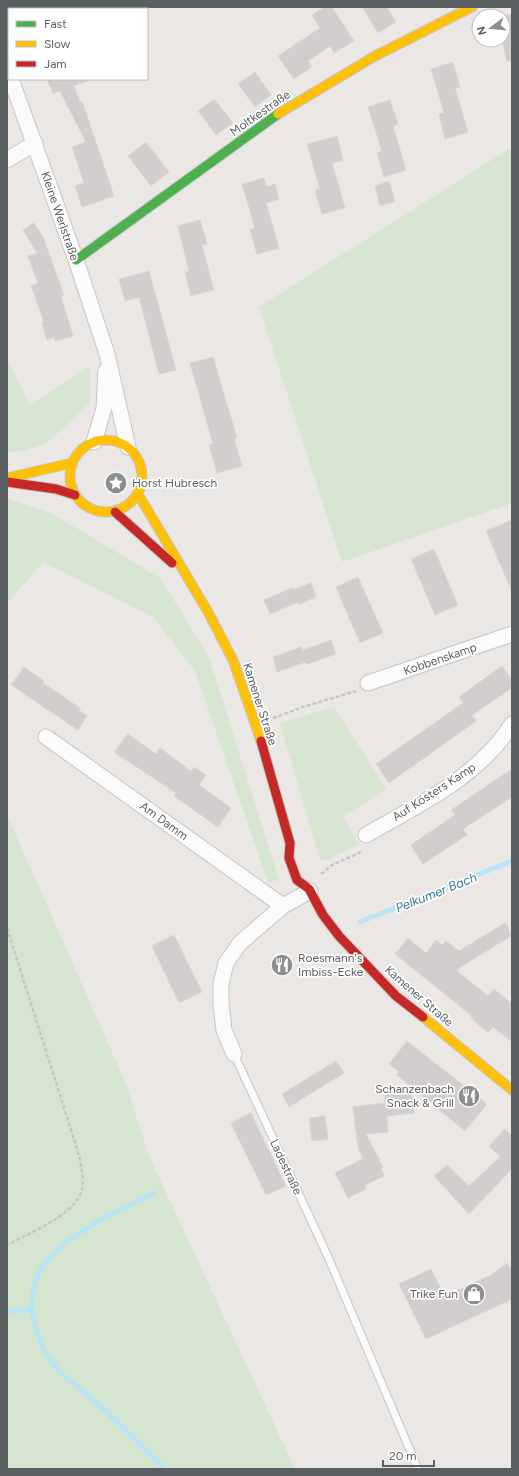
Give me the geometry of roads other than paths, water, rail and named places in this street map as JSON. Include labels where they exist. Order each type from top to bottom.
[{"type":"main road","name":"Moltkestraße","points":[[76,260],[269,120],[314,90],[408,38],[472,7]]},
{"type":"main road","points":[[112,440],[128,447],[141,465],[142,480],[138,494],[128,505],[115,512],[100,512],[85,506],[75,494],[71,482],[72,463],[84,448],[94,442],[112,440]]},
{"type":"main road","points":[[7,478],[72,463]]},
{"type":"main road","points":[[7,482],[56,489],[75,494]]},
{"type":"main road","name":"Kamener Straße","points":[[138,494],[190,580],[233,660],[256,725],[290,843],[288,858],[297,880],[310,890]]},
{"type":"main road","name":"Kamener Straße","points":[[115,512],[190,580]]},
{"type":"main road","name":"Kamener Straße","points":[[290,843],[300,853]]},
{"type":"main road","name":"Kamener Straße","points":[[309,874],[310,890],[320,910],[334,930],[396,996],[512,1090]]},
{"type":"street","name":"Kleine Werlstraße","points":[[11,80],[76,260],[107,354],[128,447]]},
{"type":"street","points":[[7,160],[34,143]]},
{"type":"street","name":"Kleine Werlstraße","points":[[94,442],[104,408],[107,354]]},
{"type":"street","name":"Kobbenskamp","points":[[368,683],[512,634]]},
{"type":"street","name":"Auf Kösters Kamp","points":[[366,835],[425,800],[472,769],[496,747],[512,724]]},
{"type":"street","name":"Am Damm","points":[[46,737],[283,906]]},
{"type":"street","name":"Ladestraße","points":[[234,1054],[224,1030],[221,1004],[221,984],[226,963],[240,943],[283,906],[310,890]]},
{"type":"lane","name":"Ladestraße","points":[[234,1054],[328,1259],[418,1469]]},
{"type":"waterway","name":"Pelkumer Bach","points":[[360,922],[512,861]]},
{"type":"waterway","points":[[154,1193],[88,1228],[75,1236],[53,1254],[39,1272],[35,1282],[32,1304],[35,1326],[44,1350],[51,1362],[116,1421],[165,1469]]},
{"type":"waterway","name":"Pelkumer Bach","points":[[7,1311],[31,1310]]},
{"type":"railway","points":[[7,725],[364,1469]]},
{"type":"railway","points":[[7,761],[348,1469]]},
{"type":"place","name":"Horst Hubresch","points":[[116,483]]},
{"type":"place","name":"Roesmann's Imbiss-Ecke","points":[[282,965]]},
{"type":"place","name":"Schanzenbach Snack & Grill","points":[[469,1096]]},
{"type":"place","name":"Trike Fun","points":[[474,1294]]}]
